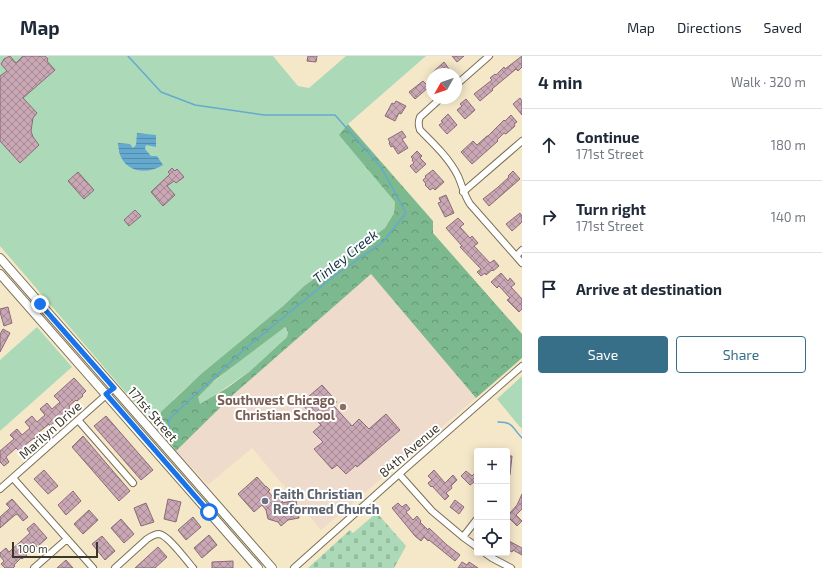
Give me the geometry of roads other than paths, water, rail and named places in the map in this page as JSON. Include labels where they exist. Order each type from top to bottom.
[{"type":"street","points":[[462,80],[489,56]]},
{"type":"street","points":[[434,104],[420,117],[418,121],[420,130],[448,160],[458,176],[463,192],[470,204],[522,263]]},
{"type":"street","points":[[463,192],[522,141]]},
{"type":"street","points":[[516,256],[522,250]]},
{"type":"street","name":"171st Street","points":[[0,258],[272,568]]},
{"type":"street","name":"171st Street","points":[[0,274],[258,568]]},
{"type":"street","name":"84th Avenue","points":[[294,568],[522,366]]},
{"type":"street","name":"Marilyn Drive","points":[[0,489],[114,388]]},
{"type":"street","points":[[78,420],[133,483]]},
{"type":"street","points":[[399,474],[432,511],[474,545]]},
{"type":"street","points":[[13,478],[93,568]]},
{"type":"street","points":[[463,537],[476,520]]},
{"type":"street","points":[[115,568],[147,539],[159,534],[166,537],[193,568]]},
{"type":"street","points":[[34,568],[67,539]]},
{"type":"street","points":[[489,556],[511,568]]},
{"type":"water","points":[[137,133],[156,135],[156,147],[146,145],[145,149],[151,156],[157,156],[163,165],[144,171],[131,168],[126,164],[119,152],[118,143],[130,144],[133,148],[136,145]]},
{"type":"waterway","name":"Tinley Creek","points":[[128,56],[161,92],[195,105],[264,115],[335,115],[381,167],[406,213],[383,242],[334,276],[247,347],[169,419],[169,435]]},
{"type":"waterway","points":[[498,422],[510,424],[522,438]]},
{"type":"place","name":"Southwest Chicago Christian School","points":[[343,407]]},
{"type":"place","name":"Faith Christian Reformed Church","points":[[265,501]]}]
